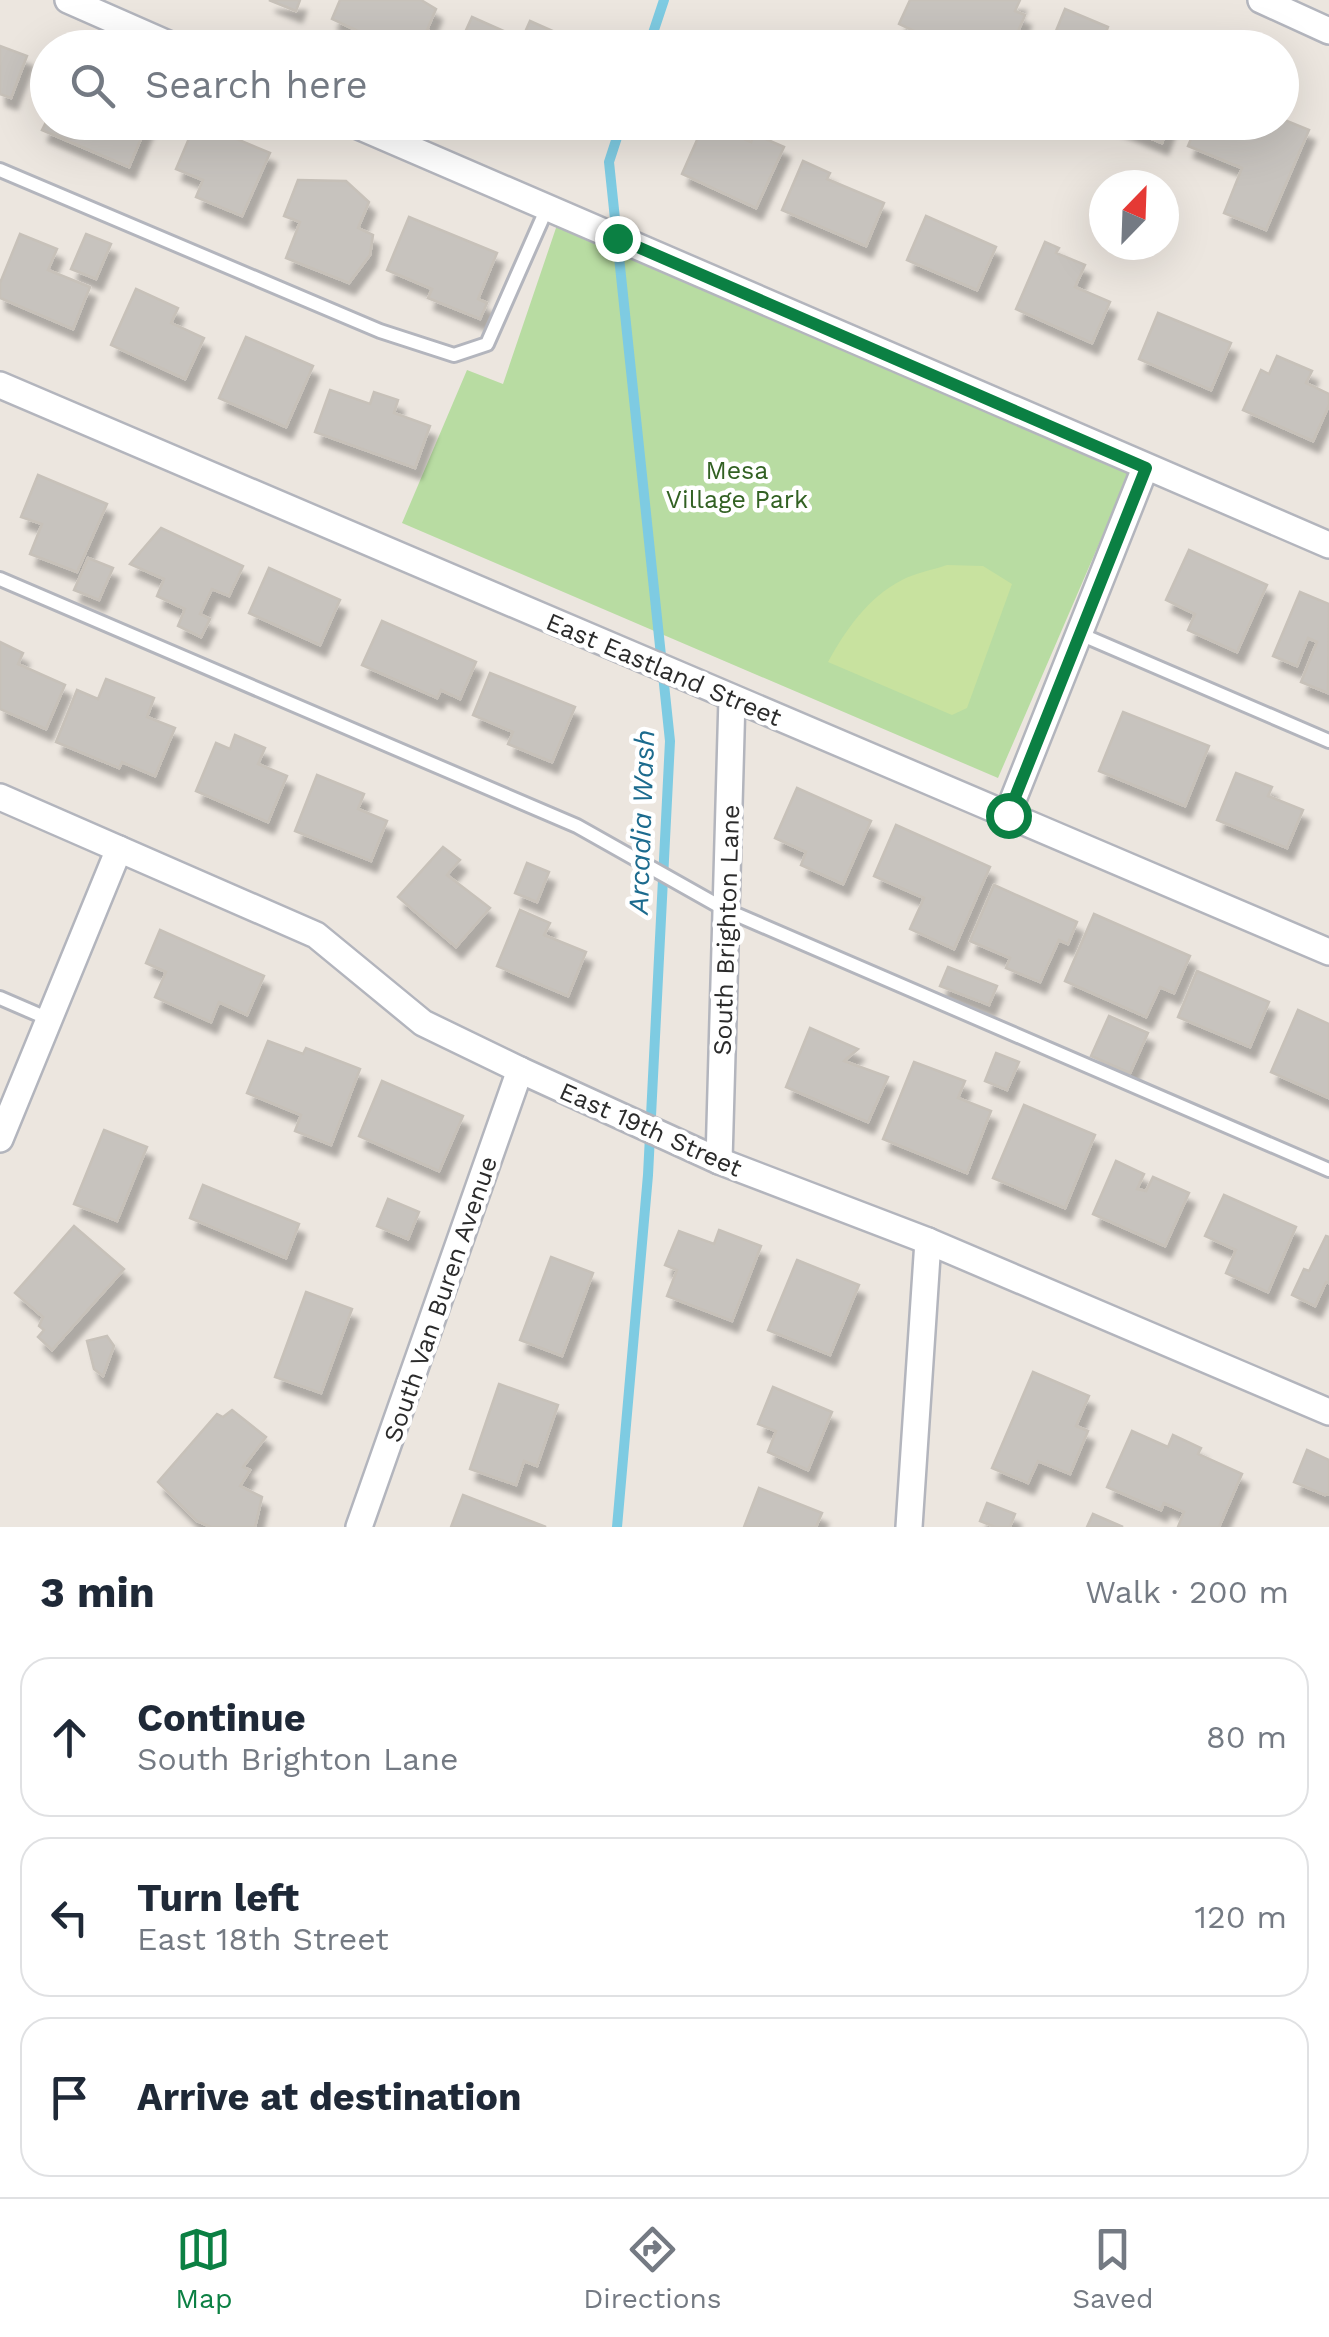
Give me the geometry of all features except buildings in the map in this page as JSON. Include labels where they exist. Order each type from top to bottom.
[{"type":"street","points":[[68,0],[136,30]]},
{"type":"street","points":[[1260,0],[1329,31]]},
{"type":"street","points":[[391,140],[1329,545]]},
{"type":"street","name":"East Eastland Street","points":[[0,386],[1329,952]]},
{"type":"street","points":[[1008,815],[1146,468]]},
{"type":"street","name":"South Brighton Lane","points":[[720,1161],[732,698]]},
{"type":"street","name":"East 19th Street","points":[[0,797],[316,935],[424,1023],[520,1070],[720,1161],[928,1240],[1329,1412]]},
{"type":"street","points":[[0,1139],[119,849]]},
{"type":"street","name":"South Van Buren Avenue","points":[[360,1527],[520,1070]]},
{"type":"street","points":[[910,1527],[928,1240]]},
{"type":"lane","points":[[0,170],[380,331],[454,355],[487,344],[547,208]]},
{"type":"lane","points":[[0,579],[577,826],[726,910],[1329,1170]]},
{"type":"lane","points":[[1080,634],[1329,740]]},
{"type":"lane","points":[[0,998],[51,1020]]},
{"type":"green space","name":"Mesa Village Park","points":[[557,225],[1130,472],[998,778],[402,523],[467,370],[503,384]]},
{"type":"green space","points":[[947,565],[983,566],[1012,584],[967,708],[952,715],[828,662],[850,627],[878,596],[907,578]]},
{"type":"waterway","name":"Arcadia Wash","points":[[654,30],[664,0]]},
{"type":"waterway","name":"Arcadia Wash","points":[[616,140],[609,162],[670,741],[648,1175],[617,1527]]},
{"type":"route","points":[[617,238],[1146,468],[1008,815]]}]
